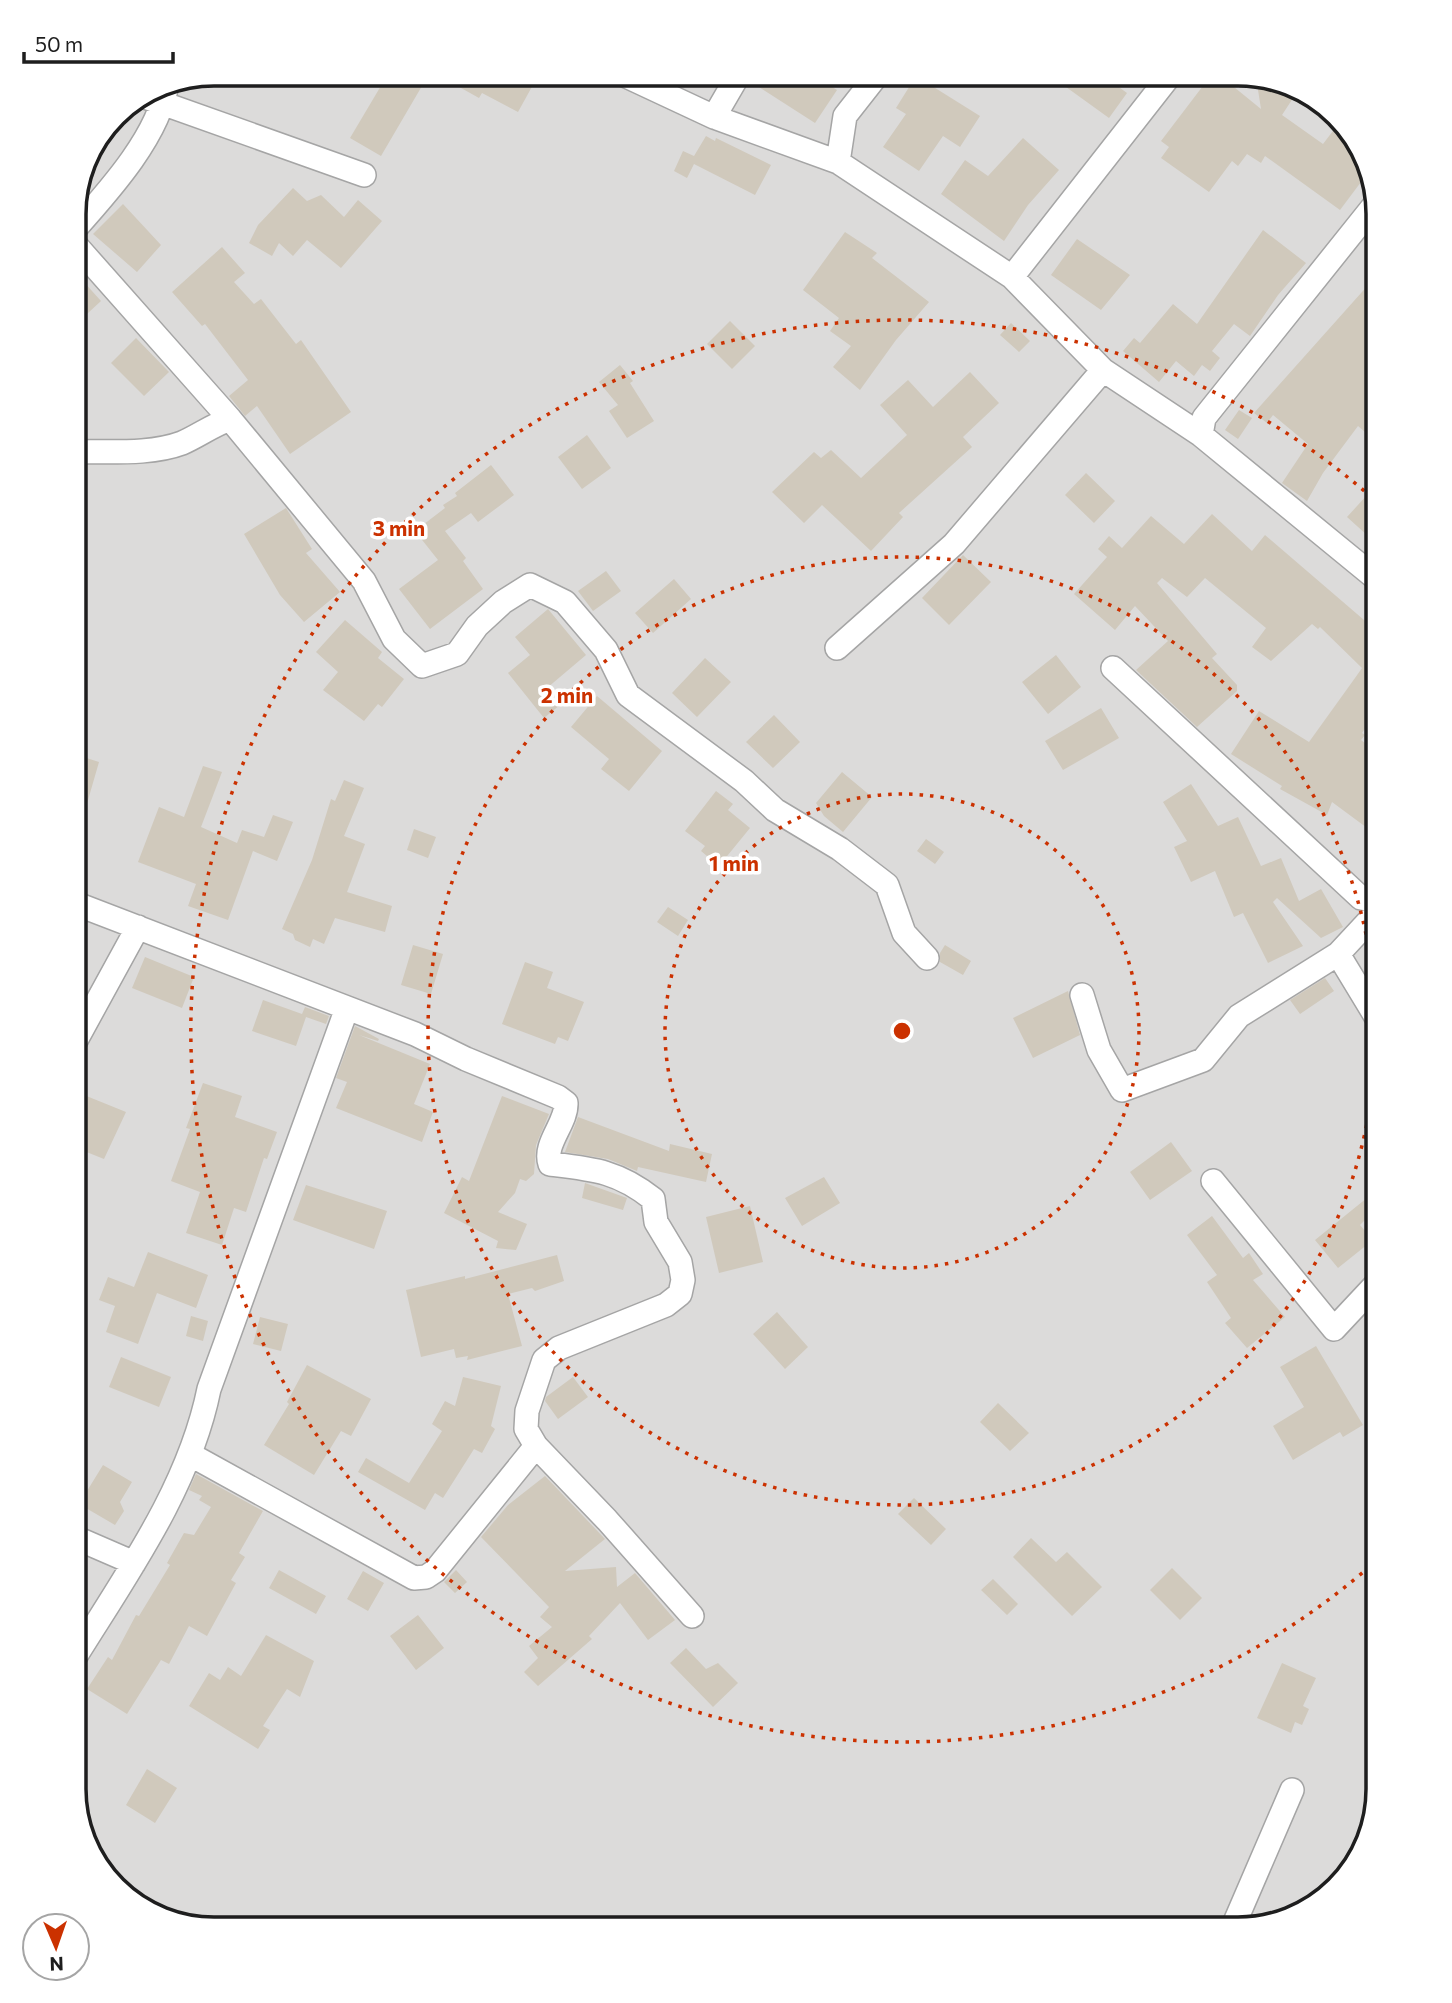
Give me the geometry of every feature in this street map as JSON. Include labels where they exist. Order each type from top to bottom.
[{"type":"street","points":[[648,86],[714,117],[838,162],[1012,277],[1103,370],[1201,435],[1366,570]]},
{"type":"street","points":[[714,117],[731,86]]},
{"type":"street","points":[[838,162],[845,116],[869,86]]},
{"type":"street","points":[[1012,277],[1162,86]]},
{"type":"street","points":[[169,94],[364,175]]},
{"type":"street","points":[[86,216],[117,180],[165,95]]},
{"type":"street","points":[[1201,435],[1205,418],[1366,217]]},
{"type":"street","points":[[86,257],[230,419],[364,582],[394,639],[422,666],[457,654],[477,626],[503,602],[530,585],[565,602],[606,650],[628,695],[744,781],[775,810],[840,849],[887,885],[904,933],[927,958]]},
{"type":"street","points":[[837,648],[954,544],[1103,370]]},
{"type":"street","points":[[86,452],[155,450],[183,442],[207,427],[230,419]]},
{"type":"street","points":[[1113,668],[1360,898],[1366,899]]},
{"type":"street","points":[[86,908],[347,1008],[558,1097],[566,1103],[566,1110],[548,1158],[550,1164],[602,1170],[630,1181],[653,1199],[656,1222],[680,1262],[680,1294],[666,1305],[559,1348],[544,1360],[527,1411],[526,1429],[536,1446],[607,1520],[692,1616]]},
{"type":"street","points":[[1082,995],[1099,1050],[1122,1090],[1203,1060],[1239,1016],[1338,954],[1366,924]]},
{"type":"street","points":[[86,1022],[138,927]]},
{"type":"street","points":[[1338,954],[1366,1000]]},
{"type":"street","points":[[86,1641],[134,1563],[191,1455],[202,1425],[209,1389],[347,1008]]},
{"type":"street","points":[[1213,1181],[1334,1329],[1366,1295]]},
{"type":"street","points":[[191,1455],[414,1578],[426,1577],[435,1571],[536,1446]]},
{"type":"street","points":[[86,1541],[134,1563]]},
{"type":"street","points":[[1238,1917],[1292,1790]]},
{"type":"shaded area","points":[[1247,86],[1271,90],[1302,103],[1329,123],[1349,150],[1362,181],[1366,214],[1366,1789],[1362,1822],[1349,1853],[1329,1880],[1302,1900],[1271,1913],[1238,1917],[205,1917],[173,1910],[143,1896],[123,1880],[103,1853],[90,1822],[86,1789],[86,205],[90,181],[99,157],[123,123],[143,107],[165,95],[197,87]]},
{"type":"building","points":[[381,86],[422,86],[381,156],[350,138]]},
{"type":"building","points":[[458,86],[532,86],[518,112],[482,93],[479,98]]},
{"type":"building","points":[[757,86],[831,86],[837,90],[815,123]]},
{"type":"building","points":[[910,86],[932,86],[980,116],[960,147],[943,136],[919,171],[883,147],[906,114],[896,108]]},
{"type":"building","points":[[1065,86],[1117,86],[1127,93],[1109,118]]},
{"type":"building","points":[[1203,86],[1233,86],[1261,109],[1258,87],[1271,90],[1293,98],[1282,115],[1323,144],[1334,129],[1349,150],[1362,181],[1340,210],[1265,156],[1261,163],[1247,154],[1238,166],[1232,161],[1209,192],[1161,158],[1169,147],[1161,141]]},
{"type":"building","points":[[706,136],[715,141],[716,138],[771,165],[755,195],[694,164],[687,178],[674,171],[683,151],[694,156]]},
{"type":"building","points":[[1023,138],[1059,170],[1028,205],[1004,241],[941,194],[965,160],[988,176]]},
{"type":"building","points":[[293,188],[307,201],[321,195],[344,217],[358,200],[382,221],[341,268],[307,240],[293,256],[279,243],[272,256],[249,243],[258,225]]},
{"type":"building","points":[[123,204],[161,245],[137,272],[93,234]]},
{"type":"building","points":[[1263,230],[1306,263],[1278,295],[1250,336],[1234,324],[1212,351],[1220,358],[1210,371],[1202,365],[1194,376],[1176,361],[1159,382],[1123,351],[1134,338],[1140,343],[1173,304],[1197,324]]},
{"type":"building","points":[[845,232],[877,253],[872,258],[929,302],[896,340],[860,390],[833,367],[851,346],[830,331],[839,318],[803,290]]},
{"type":"building","points":[[1077,239],[1130,275],[1101,310],[1051,275]]},
{"type":"building","points":[[222,247],[245,273],[234,282],[254,304],[261,299],[296,344],[301,340],[351,412],[290,454],[257,406],[245,416],[229,396],[248,380],[205,324],[202,326],[172,292]]},
{"type":"building","points":[[86,284],[101,301],[86,315]]},
{"type":"building","points":[[1366,287],[1366,433],[1358,426],[1323,473],[1307,501],[1282,483],[1308,444],[1273,415],[1267,423],[1254,413]]},
{"type":"building","points":[[730,321],[755,346],[732,369],[707,344]]},
{"type":"building","points":[[1011,323],[1030,341],[1019,352],[1000,335]]},
{"type":"building","points":[[136,338],[169,372],[144,396],[111,363]]},
{"type":"building","points":[[620,365],[633,381],[630,383],[654,421],[627,438],[609,411],[618,405],[599,382]]},
{"type":"building","points":[[970,372],[999,403],[963,437],[972,447],[899,513],[903,517],[871,551],[822,505],[804,523],[772,492],[814,452],[821,458],[831,450],[861,478],[907,435],[880,405],[908,380],[933,407]]},
{"type":"building","points":[[1239,410],[1252,418],[1238,439],[1225,430]]},
{"type":"building","points":[[587,435],[611,468],[582,489],[558,457]]},
{"type":"building","points":[[491,465],[514,495],[478,522],[471,513],[445,531],[466,558],[463,561],[483,589],[430,629],[399,589],[438,560],[415,531],[445,508],[443,505],[457,496],[455,493]]},
{"type":"building","points":[[1086,473],[1115,501],[1094,523],[1065,495]]},
{"type":"building","points":[[1366,496],[1366,534],[1347,517]]},
{"type":"building","points":[[286,508],[312,549],[306,553],[340,592],[304,622],[280,595],[244,534]]},
{"type":"building","points":[[1212,514],[1252,551],[1265,535],[1366,622],[1366,727],[1361,740],[1366,744],[1366,827],[1332,802],[1327,815],[1280,789],[1282,786],[1231,754],[1259,711],[1309,742],[1355,678],[1362,668],[1320,627],[1318,629],[1312,624],[1271,661],[1252,647],[1266,628],[1205,578],[1187,597],[1162,578],[1157,583],[1217,654],[1212,658],[1237,685],[1237,691],[1197,727],[1136,670],[1168,641],[1135,606],[1115,630],[1074,594],[1107,557],[1098,549],[1109,536],[1122,548],[1151,516],[1184,544]]},
{"type":"building","points":[[963,555],[991,582],[949,625],[922,598]]},
{"type":"building","points":[[606,571],[621,591],[593,611],[578,591]]},
{"type":"building","points":[[674,579],[691,599],[653,633],[635,613]]},
{"type":"building","points":[[548,609],[586,655],[547,688],[560,705],[544,718],[508,673],[530,655],[515,637]]},
{"type":"building","points":[[345,620],[382,652],[378,658],[404,679],[382,707],[378,704],[364,721],[323,690],[338,672],[316,652]]},
{"type":"building","points":[[1056,655],[1081,687],[1048,714],[1022,682]]},
{"type":"building","points":[[705,658],[731,682],[697,717],[672,693]]},
{"type":"building","points":[[597,696],[662,751],[629,791],[601,769],[609,759],[571,727]]},
{"type":"building","points":[[1101,708],[1119,738],[1063,770],[1045,741]]},
{"type":"building","points":[[774,715],[800,742],[773,768],[746,742]]},
{"type":"building","points":[[86,758],[99,762],[86,807]]},
{"type":"building","points":[[203,766],[222,772],[201,827],[237,843],[242,830],[264,837],[273,815],[293,822],[277,861],[253,851],[228,920],[188,906],[196,884],[138,862],[159,807],[184,817]]},
{"type":"building","points":[[842,772],[872,797],[843,832],[824,816],[816,803]]},
{"type":"building","points":[[344,780],[364,788],[344,836],[365,844],[347,892],[392,906],[385,932],[335,918],[324,944],[313,939],[310,947],[295,940],[293,934],[282,929],[312,860],[331,799],[335,801]]},
{"type":"building","points":[[1191,784],[1218,826],[1238,817],[1261,866],[1281,858],[1299,901],[1321,889],[1343,927],[1321,938],[1277,898],[1273,902],[1303,946],[1268,963],[1243,913],[1234,917],[1215,871],[1191,882],[1174,847],[1187,841],[1163,802]]},
{"type":"building","points":[[716,791],[733,804],[728,810],[750,828],[719,866],[701,851],[705,846],[685,831]]},
{"type":"building","points":[[414,829],[436,837],[428,858],[407,850]]},
{"type":"building","points":[[926,839],[944,852],[935,864],[917,851]]},
{"type":"building","points":[[668,907],[688,920],[678,936],[657,922]]},
{"type":"building","points":[[413,945],[443,954],[431,994],[401,985]]},
{"type":"building","points":[[945,945],[971,961],[963,975],[940,962],[940,953]]},
{"type":"building","points":[[145,957],[194,977],[182,1008],[132,988]]},
{"type":"building","points":[[525,962],[553,972],[547,988],[584,1002],[568,1041],[558,1037],[555,1044],[502,1024]]},
{"type":"building","points":[[1325,978],[1334,991],[1300,1014],[1290,1000]]},
{"type":"building","points":[[1068,991],[1080,1035],[1033,1058],[1013,1018]]},
{"type":"building","points":[[263,1000],[302,1014],[305,1007],[329,1016],[326,1024],[306,1017],[296,1046],[252,1031]]},
{"type":"building","points":[[355,1026],[379,1039],[378,1041],[359,1035],[430,1064],[414,1104],[433,1112],[422,1142],[336,1108],[347,1082],[336,1078]]},
{"type":"building","points":[[203,1083],[242,1096],[235,1117],[277,1132],[267,1159],[264,1158],[246,1212],[234,1208],[222,1245],[186,1233],[200,1192],[171,1181],[190,1129],[186,1128]]},
{"type":"building","points":[[86,1096],[126,1112],[104,1159],[86,1152]]},
{"type":"building","points":[[502,1096],[549,1114],[536,1145],[534,1174],[526,1181],[520,1179],[515,1193],[498,1212],[527,1224],[516,1250],[496,1248],[498,1241],[444,1213],[462,1177],[469,1181]]},
{"type":"building","points":[[578,1117],[669,1151],[670,1144],[712,1154],[706,1182],[638,1167],[637,1171],[608,1159],[565,1152]]},
{"type":"building","points":[[1171,1142],[1192,1171],[1150,1200],[1130,1172]]},
{"type":"building","points":[[824,1177],[840,1203],[802,1226],[785,1198]]},
{"type":"building","points":[[585,1183],[627,1198],[623,1210],[582,1198]]},
{"type":"building","points":[[306,1185],[387,1211],[374,1249],[293,1220]]},
{"type":"building","points":[[1366,1199],[1366,1219],[1360,1225],[1366,1232],[1366,1246],[1338,1268],[1315,1240]]},
{"type":"building","points":[[750,1206],[763,1262],[719,1273],[706,1217]]},
{"type":"building","points":[[1212,1216],[1243,1258],[1249,1253],[1263,1274],[1253,1280],[1285,1317],[1247,1348],[1225,1323],[1231,1318],[1207,1282],[1217,1275],[1187,1235]]},
{"type":"building","points":[[148,1252],[208,1275],[196,1308],[157,1293],[138,1344],[106,1332],[115,1306],[99,1300],[108,1277],[134,1287]]},
{"type":"building","points":[[557,1255],[564,1281],[535,1291],[532,1288],[508,1294],[522,1346],[467,1360],[468,1356],[456,1358],[454,1349],[421,1357],[406,1290],[465,1276],[465,1279]]},
{"type":"building","points":[[777,1312],[808,1347],[785,1369],[753,1334]]},
{"type":"building","points":[[191,1316],[208,1321],[203,1341],[186,1336]]},
{"type":"building","points":[[260,1317],[288,1324],[281,1351],[253,1344]]},
{"type":"building","points":[[1316,1346],[1363,1425],[1343,1437],[1340,1432],[1293,1460],[1273,1426],[1304,1407],[1280,1367]]},
{"type":"building","points":[[121,1357],[171,1377],[159,1407],[109,1387]]},
{"type":"building","points":[[307,1365],[371,1399],[351,1436],[341,1431],[314,1475],[264,1445],[289,1404],[287,1402]]},
{"type":"building","points":[[463,1377],[501,1386],[491,1426],[495,1429],[482,1453],[474,1449],[443,1498],[435,1493],[425,1510],[358,1472],[366,1458],[409,1483],[442,1431],[432,1424],[445,1401],[455,1406]]},
{"type":"building","points":[[573,1377],[588,1397],[558,1419],[545,1401],[546,1397]]},
{"type":"building","points":[[998,1403],[1029,1433],[1010,1451],[980,1422]]},
{"type":"building","points":[[103,1465],[132,1482],[120,1502],[124,1511],[115,1525],[86,1508],[86,1493]]},
{"type":"building","points":[[196,1474],[263,1511],[239,1553],[245,1557],[231,1580],[236,1583],[207,1636],[189,1626],[169,1664],[161,1660],[127,1714],[87,1689],[108,1657],[112,1660],[136,1615],[139,1616],[170,1565],[167,1563],[184,1533],[194,1535],[211,1507],[199,1500],[202,1496],[189,1490]]},
{"type":"building","points":[[545,1476],[605,1539],[565,1571],[616,1567],[617,1587],[635,1573],[675,1620],[648,1640],[620,1603],[589,1636],[592,1639],[538,1686],[524,1672],[538,1658],[529,1646],[552,1627],[540,1617],[549,1607],[481,1537],[508,1505]]},
{"type":"building","points":[[914,1498],[946,1529],[931,1545],[898,1514]]},
{"type":"building","points":[[1031,1538],[1056,1562],[1067,1552],[1102,1587],[1072,1616],[1013,1557]]},
{"type":"building","points":[[1172,1568],[1202,1598],[1180,1620],[1150,1590]]},
{"type":"building","points":[[279,1570],[326,1596],[316,1614],[269,1588]]},
{"type":"building","points":[[456,1570],[467,1582],[455,1593],[444,1582]]},
{"type":"building","points":[[363,1571],[384,1583],[368,1611],[347,1599]]},
{"type":"building","points":[[993,1579],[1018,1604],[1007,1615],[981,1590]]},
{"type":"building","points":[[418,1615],[444,1648],[416,1670],[390,1636]]},
{"type":"building","points":[[266,1635],[314,1661],[300,1697],[287,1689],[263,1726],[270,1730],[258,1749],[189,1706],[209,1673],[220,1680],[228,1667],[241,1676]]},
{"type":"building","points":[[686,1648],[706,1669],[718,1663],[738,1683],[713,1707],[670,1663]]},
{"type":"building","points":[[1282,1663],[1316,1678],[1303,1706],[1309,1709],[1302,1725],[1295,1722],[1291,1733],[1257,1718]]},
{"type":"building","points":[[147,1769],[177,1788],[155,1823],[126,1805]]}]
